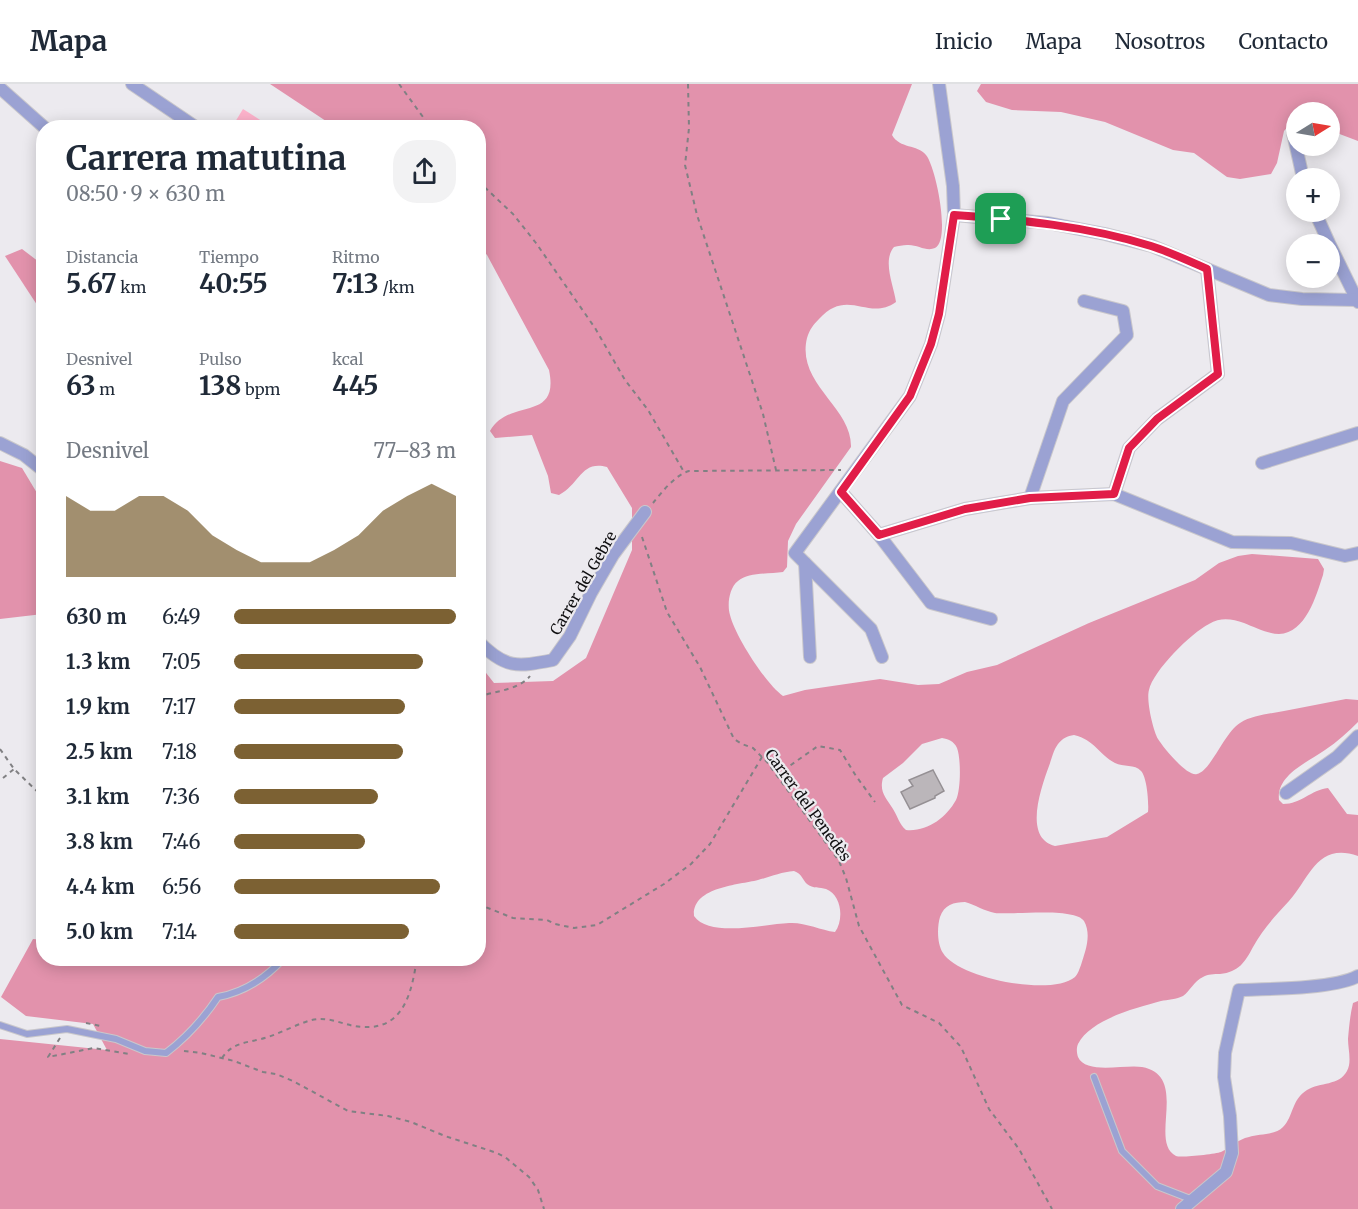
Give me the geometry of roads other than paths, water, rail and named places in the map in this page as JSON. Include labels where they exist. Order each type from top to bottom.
[{"type":"street","points":[[132,84],[185,120]]},
{"type":"street","points":[[882,657],[871,629],[795,553],[910,396],[931,344],[939,314],[954,215],[953,186],[939,84]]},
{"type":"street","points":[[0,88],[36,120]]},
{"type":"street","points":[[954,215],[1047,223],[1105,234],[1152,246],[1269,295],[1357,301],[1321,222]]},
{"type":"street","points":[[1114,494],[1129,448],[1157,419],[1218,374],[1207,269]]},
{"type":"street","points":[[1030,498],[1063,401],[1127,335],[1123,311],[1084,301]]},
{"type":"street","points":[[1262,463],[1358,433]]},
{"type":"street","points":[[0,443],[24,455],[36,465]]},
{"type":"street","points":[[841,492],[879,535],[931,603],[991,619]]},
{"type":"street","points":[[879,535],[965,509],[1030,498],[1114,494],[1232,542],[1290,543],[1345,556],[1358,553]]},
{"type":"street","name":"Carrer del Gebre","points":[[486,647],[503,662],[525,666],[553,660],[570,636],[613,555],[645,512]]},
{"type":"street","points":[[805,563],[810,657]]},
{"type":"street","points":[[1286,793],[1337,757],[1358,736]]},
{"type":"street","points":[[1182,1209],[1226,1172],[1232,1153],[1230,1116],[1224,1077],[1225,1053],[1239,990],[1327,985],[1358,976]]},
{"type":"lane","points":[[0,1025],[27,1034],[67,1029],[116,1039],[145,1051],[168,1052],[205,1017],[219,997],[233,994],[250,986],[277,966]]},
{"type":"lane","points":[[1094,1077],[1122,1151],[1156,1186],[1193,1200]]}]
